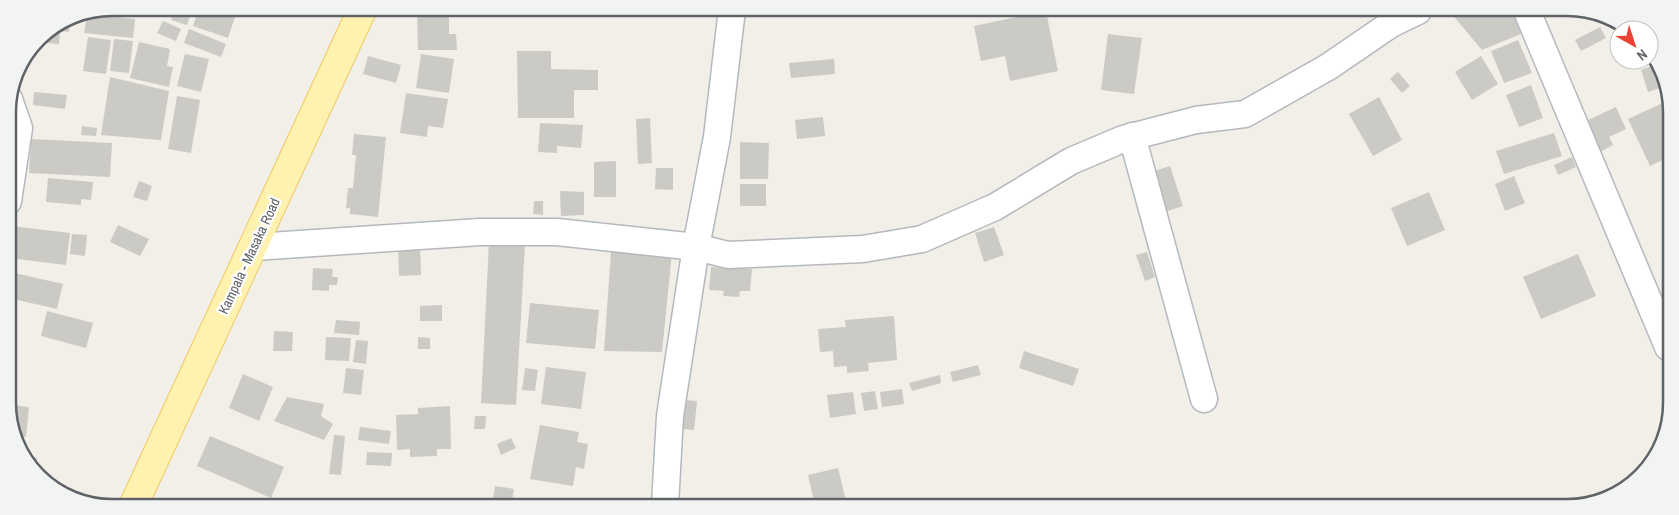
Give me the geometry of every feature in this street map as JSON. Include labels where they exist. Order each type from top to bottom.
[{"type":"main road","name":"Kampala - Masaka Road","points":[[136,499],[359,16]]},
{"type":"street","points":[[665,499],[670,416],[696,247],[717,137],[731,16]]},
{"type":"street","points":[[254,247],[480,232],[557,232],[696,247],[728,255],[807,253],[862,249],[922,239],[995,206],[1072,161],[1132,136],[1196,120],[1246,114],[1328,67],[1391,24],[1408,16]]},
{"type":"street","points":[[1529,16],[1663,336]]},
{"type":"street","points":[[16,119],[19,128],[16,148]]},
{"type":"street","points":[[1132,136],[1204,399]]},
{"type":"building","points":[[109,16],[135,19],[133,38],[84,33],[86,20]]},
{"type":"building","points":[[172,16],[190,16],[187,25],[171,20]]},
{"type":"building","points":[[196,16],[235,16],[228,38],[193,26]]},
{"type":"building","points":[[417,16],[449,16],[449,34],[456,34],[457,50],[418,50]]},
{"type":"building","points":[[1022,16],[1047,16],[1058,71],[1010,81],[1005,56],[981,61],[974,26]]},
{"type":"building","points":[[1453,16],[1514,16],[1521,34],[1482,50]]},
{"type":"building","points":[[163,21],[181,29],[176,41],[157,33]]},
{"type":"building","points":[[69,26],[69,32],[61,31]]},
{"type":"building","points":[[1600,27],[1606,38],[1581,51],[1575,40]]},
{"type":"building","points":[[189,29],[226,44],[221,57],[184,43]]},
{"type":"building","points":[[60,32],[59,44],[46,43]]},
{"type":"building","points":[[1108,34],[1142,38],[1134,94],[1101,90]]},
{"type":"building","points":[[88,37],[111,40],[106,74],[83,71]]},
{"type":"building","points":[[114,39],[133,41],[129,73],[110,71]]},
{"type":"building","points":[[1518,40],[1532,73],[1504,83],[1491,51]]},
{"type":"building","points":[[139,42],[170,49],[167,66],[173,67],[169,87],[130,78]]},
{"type":"building","points":[[517,51],[551,51],[551,69],[598,70],[598,90],[574,90],[574,118],[518,118]]},
{"type":"building","points":[[185,54],[209,59],[201,92],[177,86]]},
{"type":"building","points":[[421,54],[454,59],[449,93],[416,88]]},
{"type":"building","points":[[368,56],[401,65],[396,83],[363,74]]},
{"type":"building","points":[[1481,56],[1498,84],[1472,100],[1455,72]]},
{"type":"building","points":[[834,59],[835,74],[791,78],[789,63]]},
{"type":"building","points":[[1641,70],[1653,70],[1658,82],[1660,88],[1648,92]]},
{"type":"building","points":[[1398,72],[1410,86],[1402,93],[1390,79]]},
{"type":"building","points":[[110,77],[169,91],[161,140],[101,135]]},
{"type":"building","points":[[1531,85],[1543,118],[1519,127],[1506,95]]},
{"type":"building","points":[[34,92],[67,95],[65,109],[33,105]]},
{"type":"building","points":[[406,93],[448,99],[443,128],[428,126],[427,137],[400,133]]},
{"type":"building","points":[[177,96],[200,100],[191,153],[168,149]]},
{"type":"building","points":[[1379,97],[1402,140],[1373,156],[1349,114]]},
{"type":"building","points":[[1663,103],[1663,160],[1650,166],[1628,119]]},
{"type":"building","points":[[1616,107],[1626,129],[1609,137],[1613,145],[1598,153],[1584,122]]},
{"type":"building","points":[[823,117],[825,136],[797,139],[795,120]]},
{"type":"building","points":[[650,118],[652,163],[638,164],[636,119]]},
{"type":"building","points":[[540,123],[583,125],[581,148],[557,146],[557,153],[538,152]]},
{"type":"building","points":[[82,126],[97,128],[96,136],[81,135]]},
{"type":"building","points":[[1554,133],[1562,156],[1504,174],[1496,151]]},
{"type":"building","points":[[354,134],[386,137],[378,217],[350,214],[350,208],[346,208],[348,188],[353,188],[356,155],[352,155]]},
{"type":"building","points":[[31,139],[112,143],[110,177],[29,173]]},
{"type":"building","points":[[740,142],[769,143],[768,179],[740,179]]},
{"type":"building","points":[[1572,157],[1576,167],[1558,175],[1554,165]]},
{"type":"building","points":[[616,161],[616,197],[594,197],[594,162]]},
{"type":"building","points":[[1170,166],[1183,206],[1165,212],[1151,172]]},
{"type":"building","points":[[656,168],[673,168],[673,190],[655,189]]},
{"type":"building","points":[[1514,176],[1525,203],[1505,211],[1495,184]]},
{"type":"building","points":[[48,178],[93,182],[91,200],[81,199],[81,205],[46,202]]},
{"type":"building","points":[[139,181],[152,186],[147,201],[133,197]]},
{"type":"building","points":[[740,184],[766,184],[766,206],[740,206]]},
{"type":"building","points":[[560,191],[584,192],[584,215],[561,216]]},
{"type":"building","points":[[1429,192],[1445,230],[1407,246],[1391,208]]},
{"type":"building","points":[[534,201],[543,201],[543,215],[533,214]]},
{"type":"building","points":[[118,225],[149,239],[140,256],[110,242]]},
{"type":"building","points":[[16,226],[70,233],[66,265],[16,259]]},
{"type":"building","points":[[994,227],[1004,255],[984,262],[975,233]]},
{"type":"building","points":[[72,234],[87,235],[85,256],[70,254]]},
{"type":"building","points":[[420,242],[421,275],[399,276],[398,243]]},
{"type":"building","points":[[489,242],[525,244],[516,405],[481,403]]},
{"type":"building","points":[[611,252],[672,253],[662,352],[604,351]]},
{"type":"building","points":[[1147,252],[1155,277],[1145,281],[1136,255]]},
{"type":"building","points":[[1578,254],[1596,296],[1541,319],[1523,277]]},
{"type":"building","points":[[711,267],[752,269],[750,291],[740,291],[739,297],[723,296],[724,291],[709,290]]},
{"type":"building","points":[[313,268],[333,269],[332,277],[338,277],[337,285],[329,285],[329,291],[312,290]]},
{"type":"building","points":[[16,273],[63,284],[57,309],[16,300]]},
{"type":"building","points":[[530,303],[599,310],[595,349],[526,343]]},
{"type":"building","points":[[442,305],[442,321],[420,321],[420,306]]},
{"type":"building","points":[[47,311],[93,323],[86,348],[41,336]]},
{"type":"building","points":[[894,316],[897,360],[868,363],[869,371],[847,373],[847,366],[834,367],[833,351],[820,352],[818,329],[846,327],[845,320]]},
{"type":"building","points":[[336,320],[360,322],[359,335],[334,333]]},
{"type":"building","points":[[274,331],[293,332],[292,351],[273,351]]},
{"type":"building","points":[[326,337],[351,338],[349,361],[325,360]]},
{"type":"building","points":[[418,337],[430,338],[430,349],[418,349]]},
{"type":"building","points":[[356,340],[368,341],[366,364],[353,362]]},
{"type":"building","points":[[1024,351],[1079,369],[1073,386],[1019,368]]},
{"type":"building","points":[[978,365],[981,375],[953,382],[950,372]]},
{"type":"building","points":[[546,367],[586,372],[581,409],[541,404]]},
{"type":"building","points":[[346,368],[364,370],[361,395],[343,393]]},
{"type":"building","points":[[525,368],[538,370],[535,391],[522,390]]},
{"type":"building","points":[[243,374],[273,387],[259,421],[229,408]]},
{"type":"building","points":[[940,375],[941,383],[912,391],[909,383]]},
{"type":"building","points":[[902,389],[904,404],[882,407],[880,392]]},
{"type":"building","points":[[875,391],[878,409],[864,411],[861,393]]},
{"type":"building","points":[[853,392],[856,414],[830,418],[827,395]]},
{"type":"building","points":[[287,397],[324,404],[321,416],[333,424],[324,440],[274,421]]},
{"type":"building","points":[[685,400],[697,401],[694,430],[683,429]]},
{"type":"building","points":[[16,406],[29,407],[26,437],[23,437],[21,433]]},
{"type":"building","points":[[450,406],[451,449],[437,449],[437,456],[410,457],[410,449],[397,450],[396,415],[418,414],[418,408]]},
{"type":"building","points":[[475,416],[486,416],[485,429],[474,429]]},
{"type":"building","points":[[540,425],[579,432],[577,442],[588,444],[584,469],[576,467],[573,486],[530,479]]},
{"type":"building","points":[[360,427],[391,431],[389,444],[358,440]]},
{"type":"building","points":[[334,435],[345,436],[341,475],[329,474]]},
{"type":"building","points":[[210,436],[284,467],[271,498],[197,466]]},
{"type":"building","points":[[511,438],[516,448],[501,455],[497,444]]},
{"type":"building","points":[[367,452],[392,453],[391,466],[366,465]]},
{"type":"building","points":[[838,468],[845,499],[813,499],[808,475]]},
{"type":"building","points":[[495,486],[514,489],[512,499],[493,498]]}]
